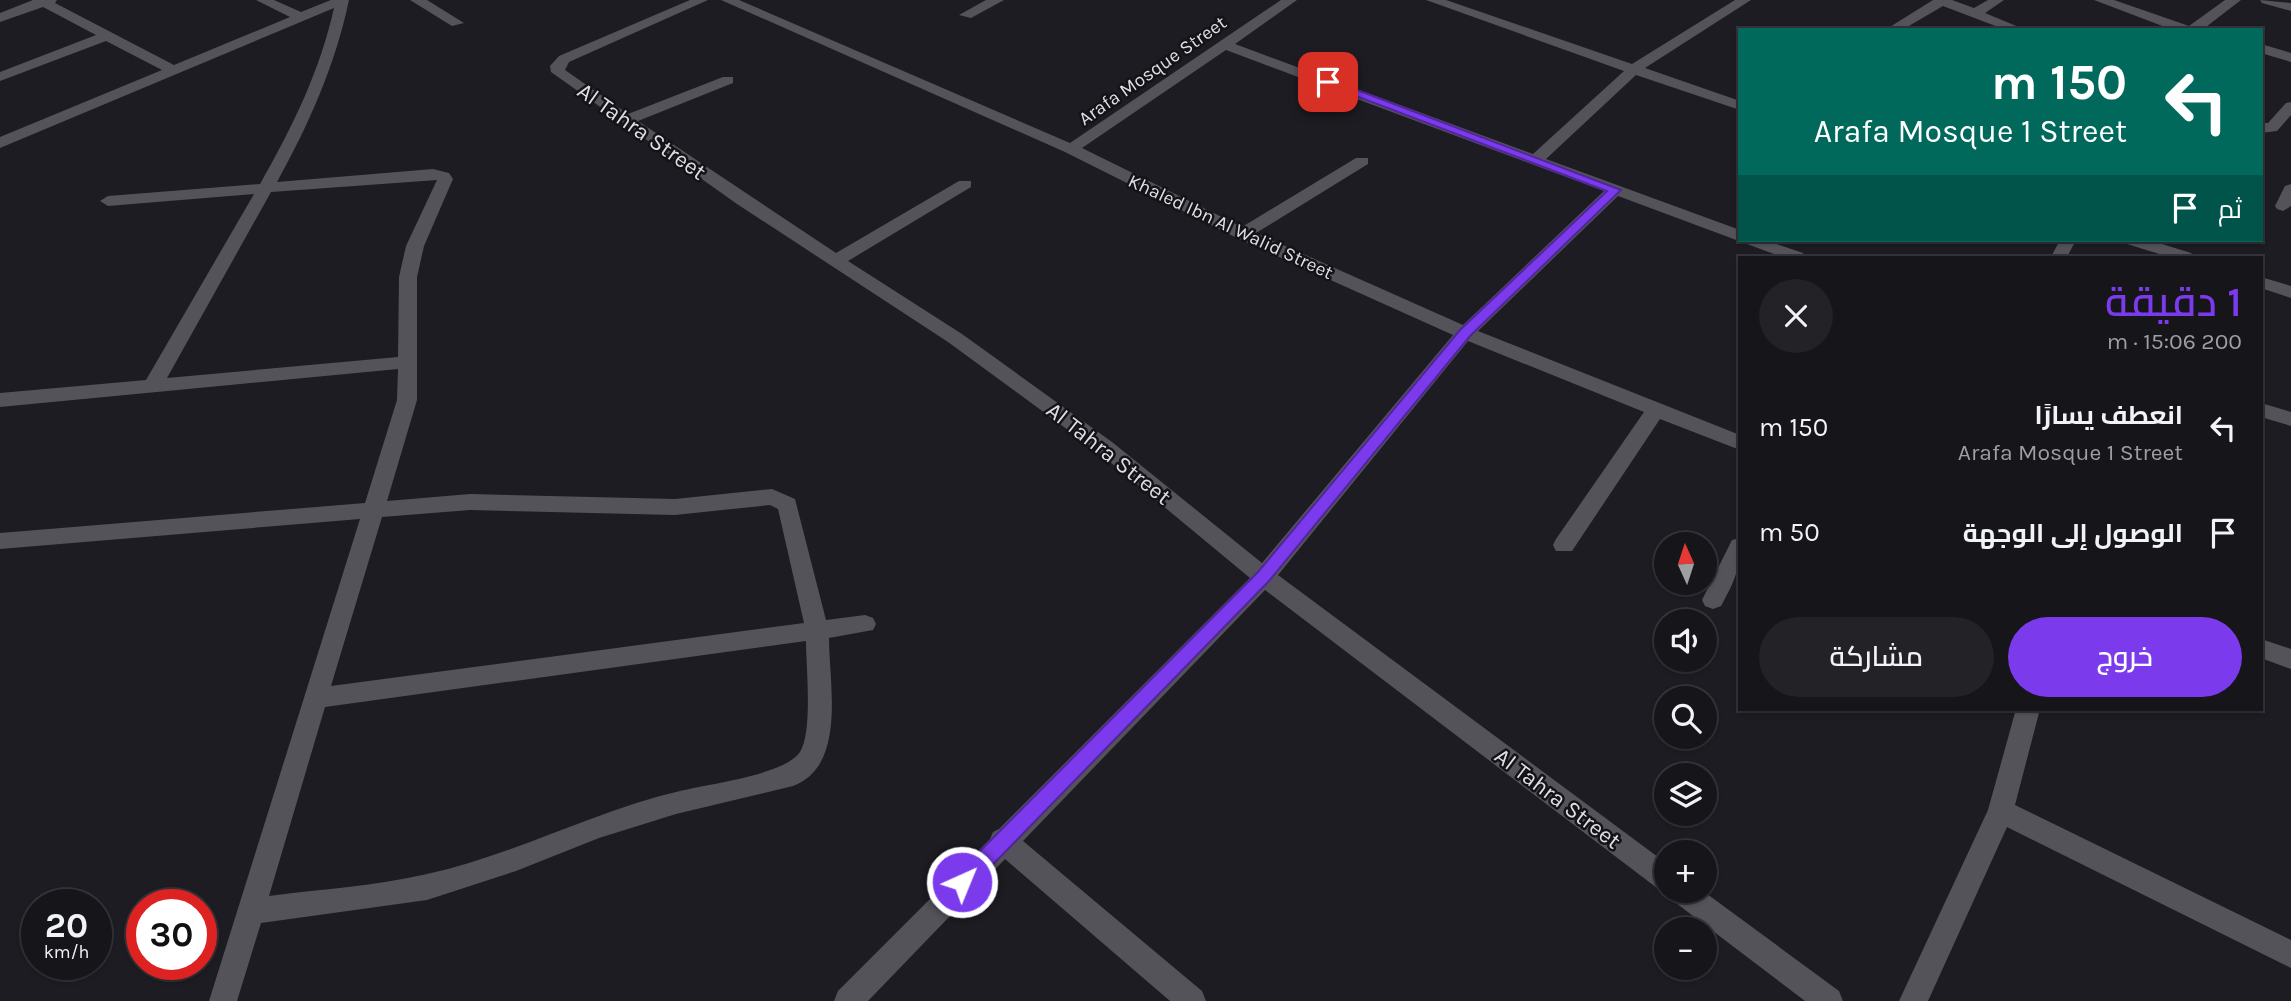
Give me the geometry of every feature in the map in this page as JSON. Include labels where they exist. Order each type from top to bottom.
[{"type":"street","points":[[263,0],[301,18]]},
{"type":"street","points":[[0,143],[342,0]]},
{"type":"street","points":[[153,385],[301,125],[320,79],[342,0]]},
{"type":"street","points":[[417,0],[457,23]]},
{"type":"street","name":"Al Tahra Street","points":[[701,0],[578,52],[557,66],[558,72],[743,201],[955,338],[1105,447],[1264,577],[1654,870]]},
{"type":"street","name":"Khaled Ibn Al Walid Street","points":[[727,0],[930,85],[1071,149],[1243,234],[1465,333],[1738,442]]},
{"type":"street","points":[[966,16],[997,0]]},
{"type":"street","name":"Arafa Mosque Street","points":[[1071,149],[1290,0]]},
{"type":"street","points":[[1433,0],[1738,105]]},
{"type":"street","points":[[1709,0],[1728,8]]},
{"type":"street","points":[[1537,159],[1633,70],[1744,0]]},
{"type":"street","points":[[1895,28],[1941,0],[2014,28]]},
{"type":"street","points":[[1975,13],[1997,0]]},
{"type":"street","points":[[2101,0],[2192,28]]},
{"type":"street","points":[[2196,28],[2234,0]]},
{"type":"street","points":[[2267,0],[2291,7]]},
{"type":"street","points":[[0,18],[45,1],[174,71]]},
{"type":"street","points":[[0,77],[108,35]]},
{"type":"street","points":[[1223,44],[1738,235]]},
{"type":"street","points":[[2263,49],[2291,58]]},
{"type":"street","points":[[627,120],[728,80]]},
{"type":"street","points":[[2263,128],[2272,128],[2291,106]]},
{"type":"street","points":[[1243,234],[1362,161]]},
{"type":"street","points":[[108,201],[443,176],[445,179],[415,246],[408,277],[407,400],[223,1001]]},
{"type":"street","points":[[837,260],[965,184]]},
{"type":"street","points":[[848,1001],[1002,840],[1264,577],[1465,333],[1615,190]]},
{"type":"street","points":[[2283,206],[2291,190]]},
{"type":"street","points":[[1756,242],[1794,256]]},
{"type":"street","points":[[2139,242],[2182,256]]},
{"type":"street","points":[[2263,283],[2291,292]]},
{"type":"street","points":[[0,400],[407,362]]},
{"type":"street","points":[[1564,545],[1656,410]]},
{"type":"street","points":[[2263,411],[2291,419]]},
{"type":"street","points":[[0,541],[470,502],[675,507],[772,497],[782,499],[788,504],[817,631],[818,729],[812,757],[793,775],[676,803],[597,827],[516,859],[427,887],[252,911]]},
{"type":"street","points":[[1713,600],[1738,550]]},
{"type":"street","points":[[316,698],[866,624]]},
{"type":"street","points":[[2263,649],[2291,659]]},
{"type":"street","points":[[1913,1001],[2001,811],[2027,711]]},
{"type":"street","points":[[2001,811],[2291,954]]},
{"type":"street","points":[[1002,840],[1192,1001]]},
{"type":"street","points":[[1698,903],[1829,1001]]},
{"type":"route","points":[[962,882],[1264,577],[1465,333],[1615,190],[1328,82]]}]
